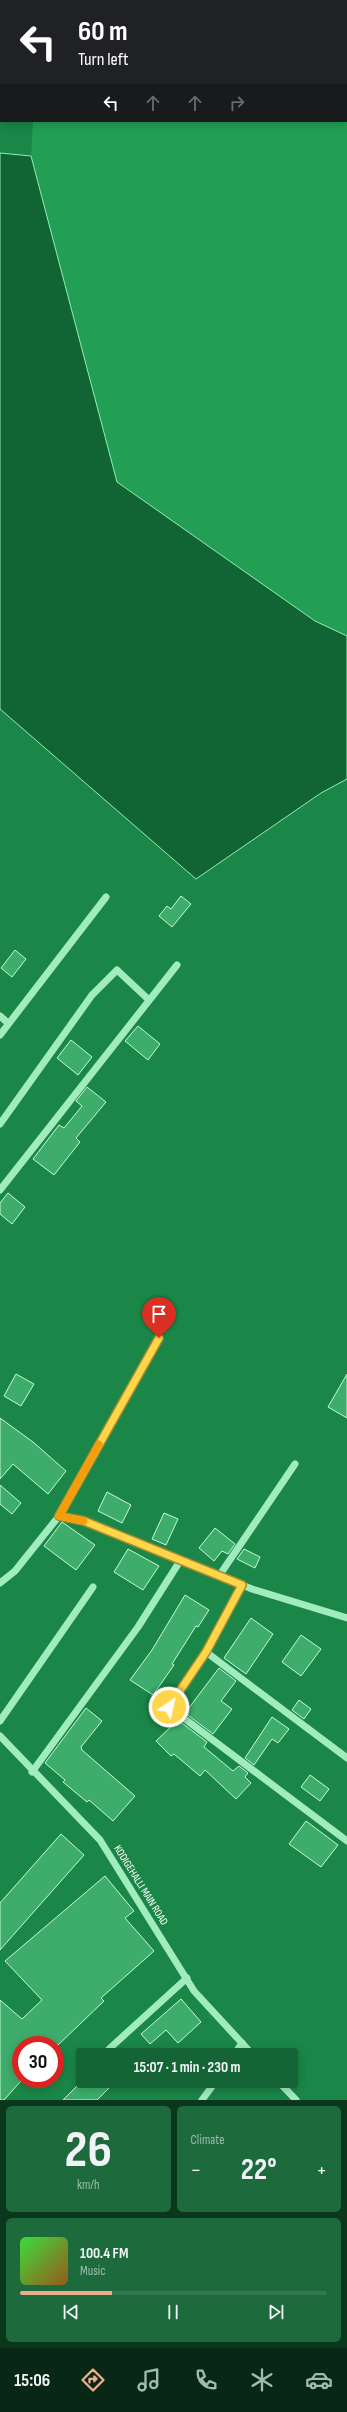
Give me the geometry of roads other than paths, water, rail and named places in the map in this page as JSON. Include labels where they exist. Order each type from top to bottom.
[{"type":"street","points":[[0,1035],[106,897]]},
{"type":"street","points":[[0,1190],[177,965]]},
{"type":"street","points":[[0,1124],[92,995],[117,970],[149,1000]]},
{"type":"street","points":[[0,1016],[8,1023]]},
{"type":"street","points":[[0,1583],[15,1571],[59,1516],[159,1338]]},
{"type":"street","points":[[219,1576],[295,1464]]},
{"type":"street","points":[[59,1516],[84,1521],[180,1562],[242,1585],[347,1618]]},
{"type":"street","points":[[32,1772],[138,1627],[180,1562]]},
{"type":"street","points":[[242,1585],[206,1652],[169,1707],[347,1841]]},
{"type":"street","points":[[0,1722],[92,1587]]},
{"type":"street","points":[[206,1652],[347,1758]]},
{"type":"street","name":"KODIGEHALLI MAIN ROAD","points":[[0,1736],[32,1772],[100,1840],[194,1991],[247,2048]]},
{"type":"street","points":[[110,2048],[187,1978]]},
{"type":"street","points":[[239,2048],[242,2043]]},
{"type":"street","points":[[202,2100],[211,2088]]},
{"type":"street","points":[[285,2088],[296,2100]]}]
